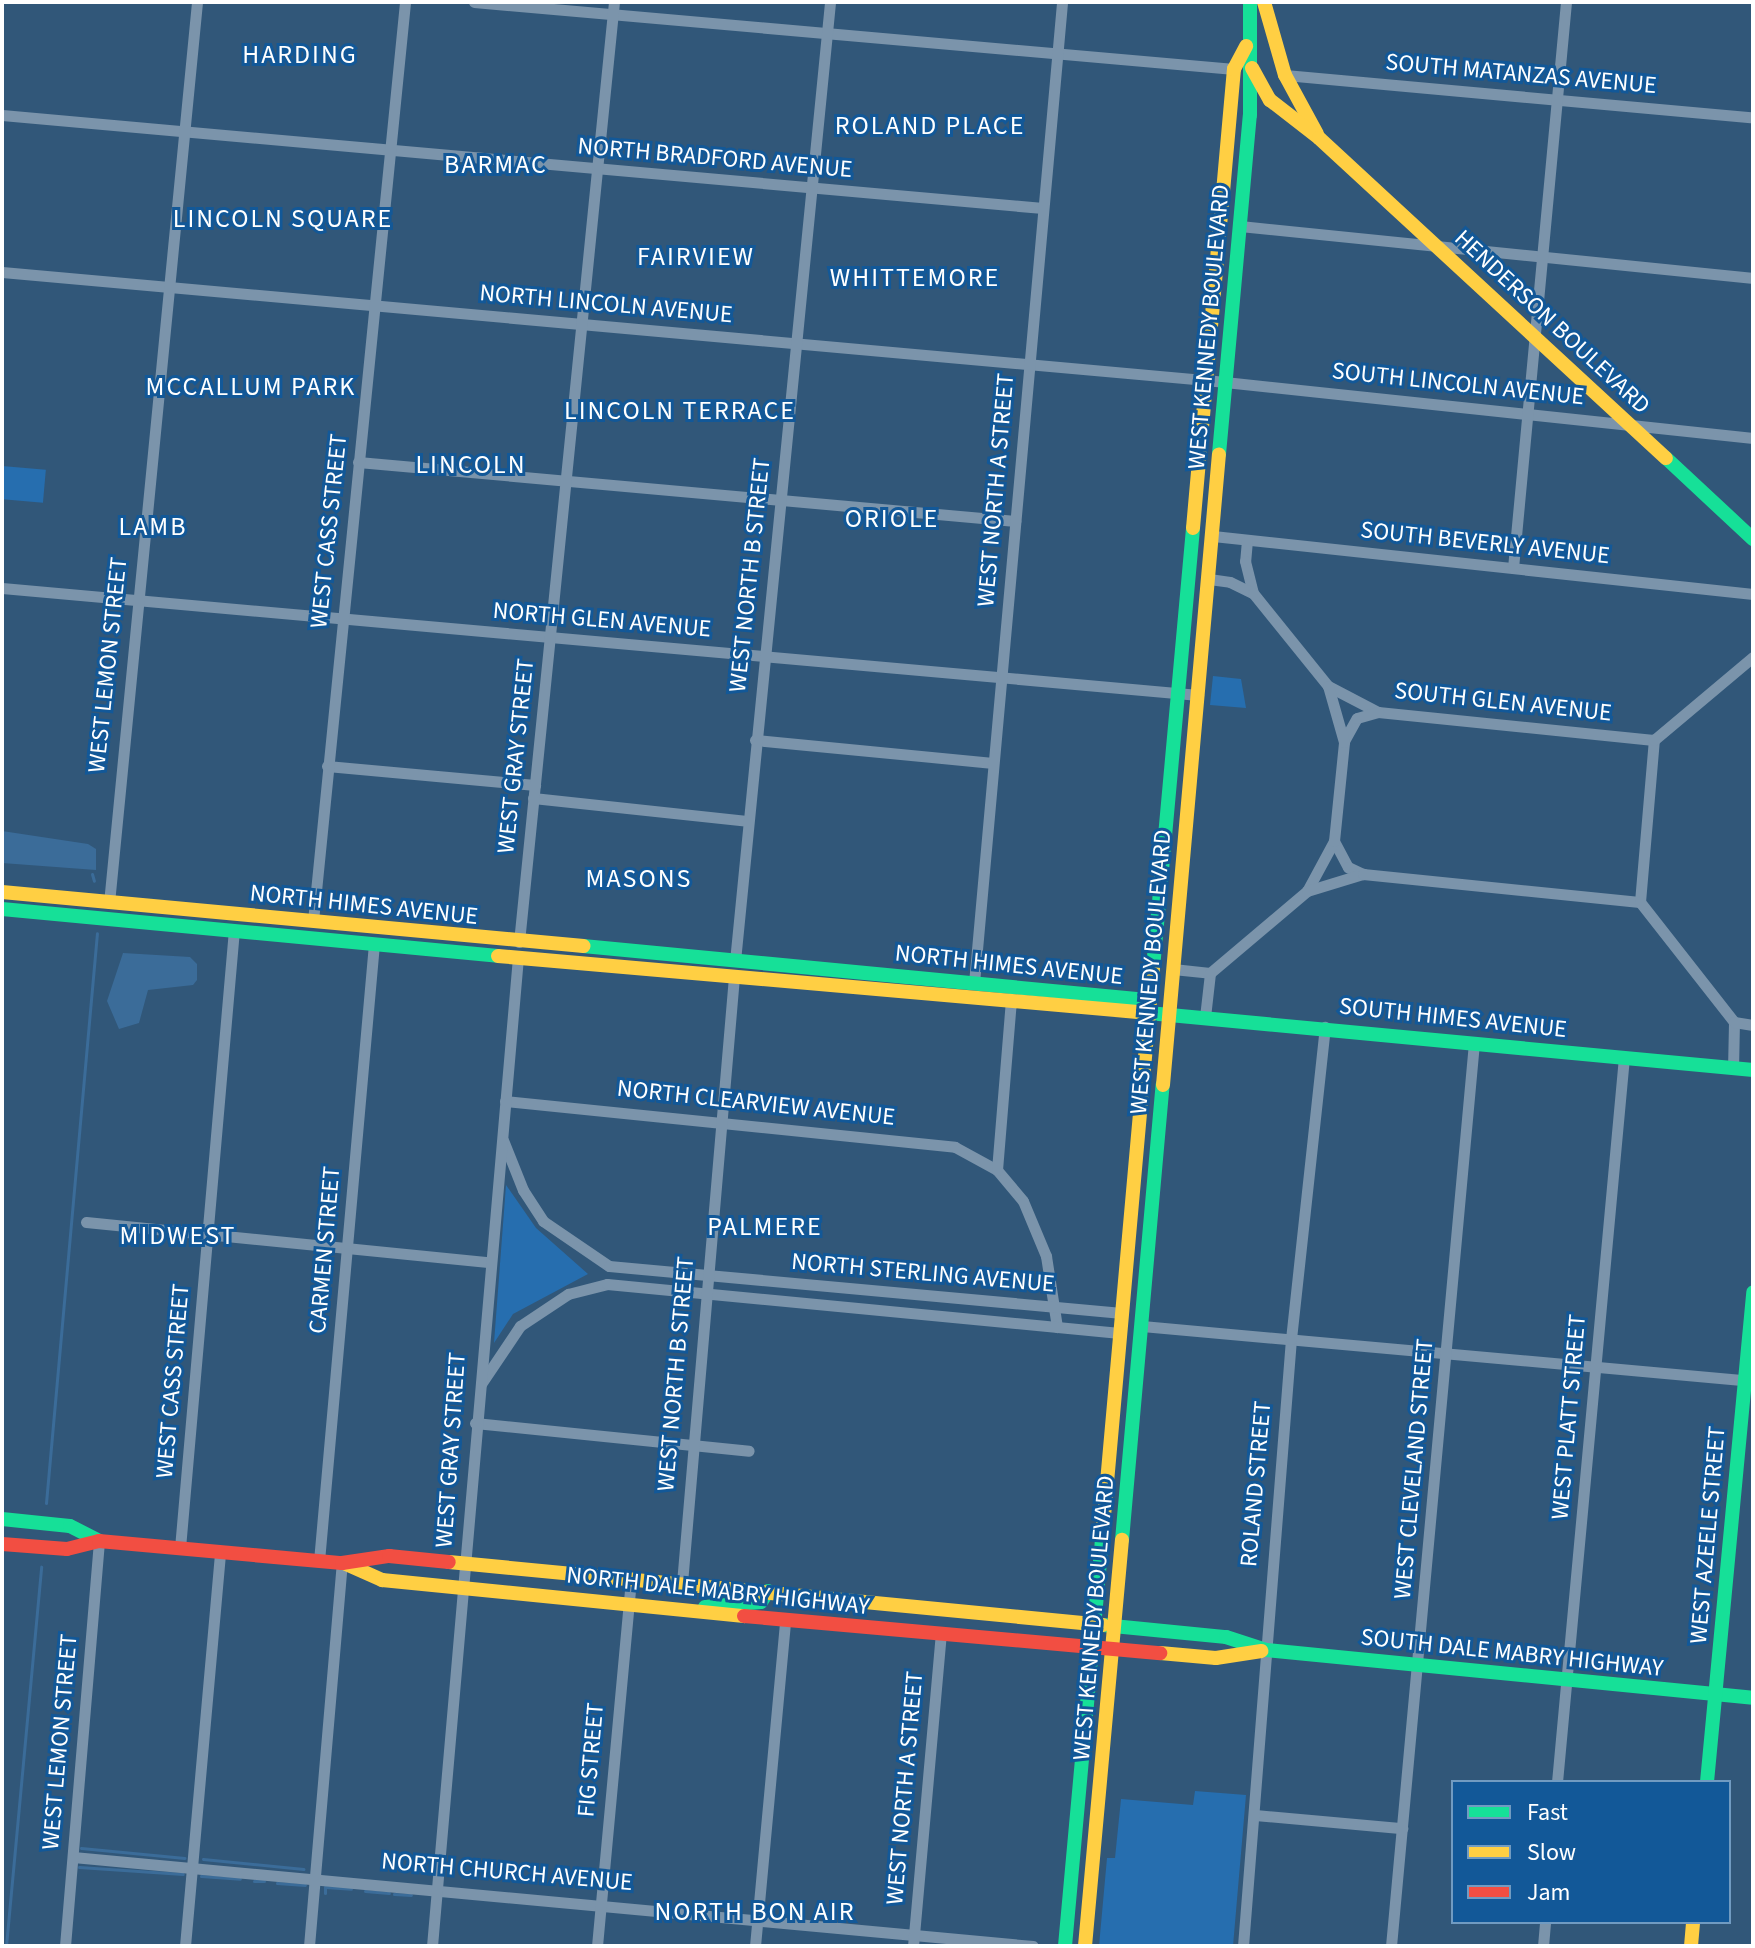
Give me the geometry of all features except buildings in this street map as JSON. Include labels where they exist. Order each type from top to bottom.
[{"type":"main road","name":"WEST KENNEDY BOULEVARD","points":[[1085,1946],[1250,115],[1246,45],[1250,2]]},
{"type":"main road","name":"HENDERSON BOULEVARD","points":[[1264,2],[1285,75],[1319,138]]},
{"type":"main road","points":[[1234,69],[1246,45]]},
{"type":"main road","name":"HENDERSON BOULEVARD","points":[[1246,45],[1264,95],[1319,138],[1753,539]]},
{"type":"main road","name":"WEST KENNEDY BOULEVARD","points":[[1065,1946],[1234,69]]},
{"type":"main road","name":"NORTH HIMES AVENUE","points":[[2,892],[1136,999],[1149,1010]]},
{"type":"main road","name":"NORTH HIMES AVENUE","points":[[2,909],[518,958],[1149,1010]]},
{"type":"main road","points":[[79,916],[95,909],[186,918],[190,910]]},
{"type":"main road","points":[[234,930],[242,925],[292,928],[313,921]]},
{"type":"main road","points":[[411,947],[424,942],[501,949],[519,942]]},
{"type":"main road","points":[[518,958],[532,953],[592,956],[610,951]]},
{"type":"main road","name":"SOUTH HIMES AVENUE","points":[[1149,1010],[1753,1070]]},
{"type":"main road","points":[[1130,1221],[1138,1242],[1133,1307],[1142,1326]]},
{"type":"main road","name":"WEST AZEELE STREET","points":[[1707,1780],[1749,1380],[1753,1292]]},
{"type":"main road","points":[[1122,1313],[1130,1343],[1125,1406],[1133,1425]]},
{"type":"main road","name":"NORTH DALE MABRY HIGHWAY","points":[[2,1519],[70,1526],[99,1541]]},
{"type":"main road","name":"NORTH DALE MABRY HIGHWAY","points":[[2,1544],[67,1549],[99,1541],[342,1563],[389,1556],[1226,1637],[1266,1650]]},
{"type":"main road","name":"NORTH DALE MABRY HIGHWAY","points":[[342,1563],[382,1580],[941,1635],[1216,1658],[1266,1650]]},
{"type":"main road","points":[[692,1611],[730,1602],[761,1602],[768,1591]]},
{"type":"main road","name":"SOUTH DALE MABRY HIGHWAY","points":[[1266,1650],[1753,1698]]},
{"type":"main road","points":[[1691,1946],[1693,1924]]},
{"type":"street","name":"WEST LEMON STREET","points":[[109,903],[197,2]]},
{"type":"street","name":"WEST CASS STREET","points":[[313,921],[405,2]]},
{"type":"street","points":[[474,2],[613,8],[827,34],[1234,69]]},
{"type":"street","name":"WEST NORTH B STREET","points":[[735,961],[830,2]]},
{"type":"street","name":"WEST NORTH A STREET","points":[[974,983],[1062,2]]},
{"type":"street","points":[[1513,568],[1566,2]]},
{"type":"street","name":"WEST GRAY STREET","points":[[519,942],[613,8]]},
{"type":"street","name":"SOUTH MATANZAS AVENUE","points":[[1285,75],[1753,118]]},
{"type":"street","name":"NORTH BRADFORD AVENUE","points":[[2,115],[1043,208]]},
{"type":"street","points":[[1240,226],[1753,278]]},
{"type":"street","name":"NORTH LINCOLN AVENUE","points":[[2,272],[1206,380]]},
{"type":"street","name":"SOUTH LINCOLN AVENUE","points":[[1206,380],[1753,438]]},
{"type":"street","points":[[358,462],[1015,521]]},
{"type":"street","name":"SOUTH BEVERLY AVENUE","points":[[1213,536],[1753,594]]},
{"type":"street","name":"SOUTH GLEN AVENUE","points":[[1247,540],[1245,561],[1253,593],[1328,686],[1378,712],[1654,740]]},
{"type":"street","points":[[1209,579],[1230,582],[1253,593]]},
{"type":"street","name":"NORTH GLEN AVENUE","points":[[2,588],[1198,695]]},
{"type":"street","points":[[1733,1068],[1734,1022],[1640,902],[1654,740],[1753,657]]},
{"type":"street","points":[[1205,1017],[1210,973],[1307,891],[1334,841],[1344,742],[1328,686]]},
{"type":"street","points":[[1344,742],[1357,718],[1378,712]]},
{"type":"street","points":[[755,740],[993,763]]},
{"type":"street","points":[[327,766],[535,785]]},
{"type":"street","points":[[533,798],[747,821]]},
{"type":"street","points":[[1334,841],[1348,867],[1363,874],[1640,902]]},
{"type":"street","points":[[1307,891],[1363,874]]},
{"type":"street","name":"WEST CASS STREET","points":[[180,1548],[234,930]]},
{"type":"street","name":"CARMEN STREET","points":[[319,1561],[374,943]]},
{"type":"street","name":"WEST GRAY STREET","points":[[432,1946],[488,1262],[518,958]]},
{"type":"street","points":[[1173,969],[1210,973]]},
{"type":"street","name":"WEST NORTH B STREET","points":[[682,1583],[734,976]]},
{"type":"street","points":[[1011,1000],[997,1170],[1035,1225],[1046,1256],[1057,1327]]},
{"type":"street","points":[[1734,1022],[1753,1025]]},
{"type":"street","name":"ROLAND STREET","points":[[1243,1946],[1291,1339],[1325,1027]]},
{"type":"street","name":"WEST CLEVELAND STREET","points":[[1391,1946],[1474,1043]]},
{"type":"street","name":"WEST PLATT STREET","points":[[1557,1780],[1624,1057]]},
{"type":"street","name":"NORTH CLEARVIEW AVENUE","points":[[505,1101],[935,1142],[997,1170]]},
{"type":"street","name":"NORTH STERLING AVENUE","points":[[501,1136],[532,1208],[568,1243],[609,1266],[1122,1313]]},
{"type":"street","points":[[86,1222],[488,1262]]},
{"type":"street","points":[[607,1284],[609,1266]]},
{"type":"street","name":"NORTH STERLING AVENUE","points":[[477,1391],[520,1326],[568,1294],[607,1284],[706,1291],[1120,1333]]},
{"type":"street","points":[[816,1302],[817,1284]]},
{"type":"street","points":[[853,1306],[855,1290]]},
{"type":"street","points":[[1142,1326],[1749,1380]]},
{"type":"street","points":[[475,1423],[749,1451]]},
{"type":"street","name":"WEST LEMON STREET","points":[[65,1946],[99,1541]]},
{"type":"street","points":[[185,1946],[220,1552]]},
{"type":"street","points":[[309,1946],[342,1563]]},
{"type":"street","name":"FIG STREET","points":[[597,1946],[631,1578]]},
{"type":"street","points":[[755,1946],[785,1620]]},
{"type":"street","name":"WEST NORTH A STREET","points":[[913,1946],[941,1635]]},
{"type":"street","points":[[1255,1815],[1402,1828]]},
{"type":"street","name":"NORTH CHURCH AVENUE","points":[[73,1857],[437,1887],[1033,1946]]},
{"type":"street","points":[[1543,1946],[1545,1924]]},
{"type":"shaded area","points":[[2,466],[46,470],[43,503],[2,499]]},
{"type":"shaded area","points":[[1213,676],[1241,679],[1246,708],[1210,705]]},
{"type":"shaded area","points":[[2,831],[88,844],[96,849],[96,870],[2,863]]},
{"type":"shaded area","points":[[123,953],[190,957],[197,964],[197,980],[193,985],[148,990],[139,1023],[119,1029],[107,1001]]},
{"type":"shaded area","points":[[506,1185],[536,1228],[588,1274],[513,1314],[494,1343]]},
{"type":"shaded area","points":[[1195,1791],[1246,1795],[1233,1946],[1099,1946],[1107,1858],[1115,1858],[1121,1799],[1193,1805]]},
{"type":"waterway","points":[[92,874],[94,881]]},
{"type":"waterway","points":[[46,1503],[97,933]]},
{"type":"waterway","points":[[6,1946],[41,1567]]},
{"type":"waterway","points":[[81,1848],[185,1858]]},
{"type":"waterway","points":[[203,1859],[304,1869]]},
{"type":"waterway","points":[[79,1867],[183,1874]]},
{"type":"waterway","points":[[201,1876],[240,1879]]},
{"type":"waterway","points":[[254,1881],[264,1881]]},
{"type":"waterway","points":[[277,1883],[305,1885]]},
{"type":"waterway","points":[[325,1893],[325,1887],[351,1889]]},
{"type":"waterway","points":[[365,1891],[389,1893]]},
{"type":"waterway","points":[[394,1894],[411,1895]]},
{"type":"traffic: fast","points":[[1219,454],[1250,115],[1250,2]]},
{"type":"traffic: fast","points":[[1666,458],[1753,539]]},
{"type":"traffic: fast","points":[[1153,968],[1193,528]]},
{"type":"traffic: fast","points":[[2,909],[498,956]]},
{"type":"traffic: fast","points":[[583,946],[1136,999],[1149,1010]]},
{"type":"traffic: fast","points":[[1138,1012],[1753,1070]]},
{"type":"traffic: fast","points":[[1122,1540],[1163,1085]]},
{"type":"traffic: fast","points":[[1707,1780],[1753,1292]]},
{"type":"traffic: fast","points":[[2,1519],[70,1526],[99,1541]]},
{"type":"traffic: fast","points":[[1065,1946],[1103,1527]]},
{"type":"traffic: fast","points":[[705,1607],[761,1602],[768,1591]]},
{"type":"traffic: fast","points":[[1103,1625],[1226,1637],[1266,1650],[1753,1698]]},
{"type":"traffic: slow","points":[[1264,2],[1285,75],[1317,134]]},
{"type":"traffic: slow","points":[[1193,528],[1234,69],[1246,46]]},
{"type":"traffic: slow","points":[[1252,68],[1270,100],[1319,138],[1666,458]]},
{"type":"traffic: slow","points":[[1163,1085],[1219,454]]},
{"type":"traffic: slow","points":[[2,892],[583,946]]},
{"type":"traffic: slow","points":[[498,956],[1138,1012]]},
{"type":"traffic: slow","points":[[1103,1527],[1153,968]]},
{"type":"traffic: slow","points":[[1085,1946],[1122,1540]]},
{"type":"traffic: slow","points":[[449,1562],[1103,1625]]},
{"type":"traffic: slow","points":[[344,1563],[382,1580],[744,1616]]},
{"type":"traffic: slow","points":[[1160,1653],[1216,1658],[1261,1651]]},
{"type":"traffic: slow","points":[[1691,1946],[1693,1924]]},
{"type":"traffic: jam","points":[[2,1544],[67,1549],[99,1541],[342,1563],[389,1556],[449,1562]]},
{"type":"traffic: jam","points":[[744,1616],[1160,1653]]},
{"type":"district","name":"HARDING","points":[[300,55]]},
{"type":"district","name":"ROLAND PLACE","points":[[930,126]]},
{"type":"district","name":"BARMAC","points":[[496,165]]},
{"type":"district","name":"LINCOLN SQUARE","points":[[283,219]]},
{"type":"district","name":"FAIRVIEW","points":[[696,257]]},
{"type":"district","name":"WHITTEMORE","points":[[915,278]]},
{"type":"district","name":"MCCALLUM PARK","points":[[251,387]]},
{"type":"district","name":"LINCOLN TERRACE","points":[[680,411]]},
{"type":"district","name":"LINCOLN","points":[[471,465]]},
{"type":"district","name":"ORIOLE","points":[[892,519]]},
{"type":"district","name":"LAMB","points":[[153,527]]},
{"type":"district","name":"MASONS","points":[[639,879]]},
{"type":"district","name":"PALMERE","points":[[765,1227]]},
{"type":"district","name":"MIDWEST","points":[[178,1236]]},
{"type":"district","name":"NORTH BON AIR","points":[[755,1912]]}]
